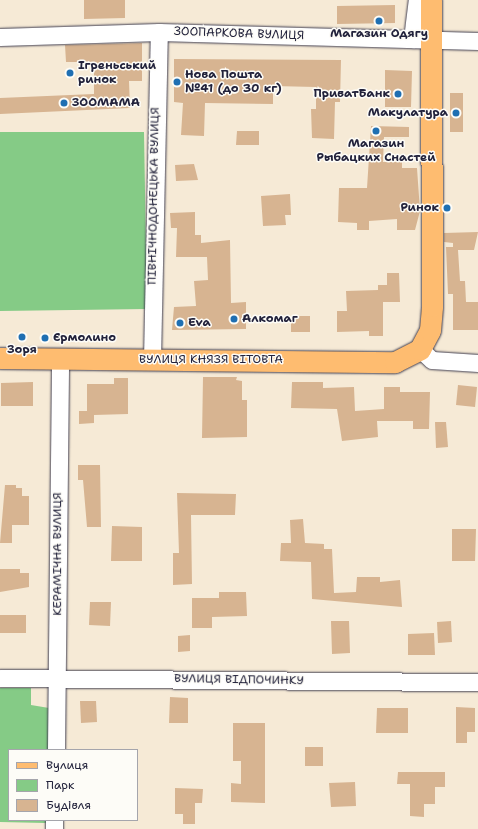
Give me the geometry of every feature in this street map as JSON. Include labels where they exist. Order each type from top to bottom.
[{"type":"main road","points":[[420,349],[430,330],[432,306],[422,40],[431,0]]},
{"type":"main road","name":"ВУЛИЦЯ КНЯЗЯ ВІТОВТА","points":[[0,358],[395,362],[420,349]]},
{"type":"street","points":[[417,0],[422,40]]},
{"type":"street","name":"ЗООПАРКОВА ВУЛИЦЯ","points":[[0,37],[159,32],[422,40],[478,40]]},
{"type":"street","name":"ПІВНІЧНОДОНЕЦЬКА ВУЛИЦЯ","points":[[152,360],[159,32]]},
{"type":"street","points":[[420,349],[432,360],[478,363]]},
{"type":"street","name":"КЕРАМІЧНА ВУЛИЦЯ","points":[[56,749],[59,680],[60,358]]},
{"type":"street","name":"ВУЛИЦЯ ВІДПОЧИНКУ","points":[[0,678],[59,680],[478,682]]},
{"type":"green space","points":[[0,132],[144,132],[147,309],[0,311]]},
{"type":"green space","points":[[0,688],[31,688],[31,705],[49,708],[48,749],[8,749],[8,821],[46,821],[46,823],[0,822]]},
{"type":"building","points":[[84,0],[125,0],[125,18],[84,19]]},
{"type":"building","points":[[395,5],[395,23],[337,24],[337,6]]},
{"type":"building","points":[[142,43],[142,81],[129,81],[130,108],[0,114],[0,98],[94,94],[94,62],[66,62],[65,45]]},
{"type":"building","points":[[174,59],[341,60],[340,102],[335,102],[334,139],[312,138],[311,109],[316,109],[316,87],[273,86],[273,104],[205,103],[204,136],[181,135],[183,103],[174,102]]},
{"type":"building","name":"ПриватБанк","points":[[385,70],[412,71],[411,107],[385,107]]},
{"type":"building","name":"Макулатура","points":[[450,93],[463,93],[463,132],[450,132]]},
{"type":"building","points":[[371,126],[409,127],[409,137],[384,137],[383,162],[402,162],[402,168],[417,168],[420,211],[415,230],[397,230],[397,219],[369,221],[369,230],[357,230],[357,223],[338,222],[339,188],[367,188]]},
{"type":"building","points":[[237,131],[259,131],[259,145],[236,145]]},
{"type":"building","points":[[194,164],[198,180],[176,181],[175,165]]},
{"type":"building","points":[[290,194],[291,215],[285,215],[286,225],[263,226],[261,196]]},
{"type":"building","points":[[195,212],[195,235],[201,235],[201,243],[230,240],[231,303],[246,302],[246,329],[172,330],[174,307],[196,306],[194,281],[208,280],[207,257],[176,257],[177,228],[171,228],[170,213]]},
{"type":"building","points":[[478,232],[474,250],[458,250],[460,281],[465,281],[466,302],[478,302],[478,330],[453,330],[453,294],[448,294],[446,247],[453,247],[453,243],[444,242],[444,233]]},
{"type":"building","points":[[387,273],[399,273],[400,302],[383,302],[383,336],[369,336],[369,331],[337,332],[337,311],[347,311],[346,291],[378,290],[378,285],[387,285]]},
{"type":"building","points":[[291,316],[310,316],[310,332],[291,332]]},
{"type":"building","points":[[203,377],[237,377],[236,380],[242,381],[242,400],[247,400],[247,437],[202,438]]},
{"type":"building","points":[[114,378],[128,378],[128,414],[94,415],[94,423],[79,424],[79,411],[87,411],[87,384],[114,384]]},
{"type":"building","points":[[33,382],[33,406],[1,406],[1,383]]},
{"type":"building","points":[[292,382],[323,382],[323,388],[354,387],[355,411],[384,409],[384,387],[400,387],[400,392],[430,392],[429,429],[413,429],[413,421],[377,421],[378,437],[342,441],[337,409],[291,408]]},
{"type":"building","points":[[458,385],[477,387],[475,407],[456,405]]},
{"type":"building","points":[[435,422],[446,422],[448,447],[436,448]]},
{"type":"building","points":[[78,465],[100,465],[101,527],[87,527],[83,480],[78,480]]},
{"type":"building","points":[[5,485],[16,485],[16,488],[22,488],[22,496],[29,496],[29,525],[12,525],[12,543],[0,543]]},
{"type":"building","points":[[177,493],[236,494],[235,515],[191,515],[192,584],[173,585],[173,553],[179,553]]},
{"type":"building","points":[[303,519],[305,543],[324,544],[324,549],[332,549],[334,593],[356,592],[357,577],[380,577],[380,582],[400,580],[402,607],[312,599],[311,562],[280,561],[281,543],[291,543],[290,520]]},
{"type":"building","points":[[112,526],[142,527],[142,561],[111,561]]},
{"type":"building","points":[[452,529],[476,529],[475,561],[452,561]]},
{"type":"building","points":[[0,569],[20,569],[20,573],[29,573],[29,587],[0,592]]},
{"type":"building","points":[[219,592],[246,592],[247,616],[212,617],[212,628],[192,628],[192,598],[219,598]]},
{"type":"building","points":[[90,602],[111,602],[110,626],[89,625]]},
{"type":"building","points":[[0,615],[26,615],[26,633],[0,633]]},
{"type":"building","points":[[331,621],[349,621],[350,653],[332,654]]},
{"type":"building","points":[[451,621],[452,642],[438,643],[437,622]]},
{"type":"building","points":[[434,633],[435,655],[408,655],[408,634]]},
{"type":"building","points":[[190,635],[190,651],[178,652],[178,636]]},
{"type":"building","points":[[170,697],[188,698],[188,723],[169,723]]},
{"type":"building","points":[[80,701],[96,701],[97,722],[81,723]]},
{"type":"building","points":[[456,707],[475,708],[475,732],[467,732],[467,743],[456,743]]},
{"type":"building","points":[[377,708],[408,708],[408,733],[376,733]]},
{"type":"building","points":[[233,723],[265,723],[265,803],[231,802],[231,783],[241,784],[241,761],[233,761]]},
{"type":"building","points":[[305,747],[323,747],[323,766],[305,766]]},
{"type":"building","points":[[398,772],[445,772],[445,787],[435,787],[435,804],[424,804],[424,817],[410,816],[410,784],[397,784]]},
{"type":"building","points":[[355,782],[356,806],[331,807],[329,783]]},
{"type":"building","points":[[175,788],[203,789],[202,803],[195,803],[195,824],[183,824],[183,814],[175,814]]},
{"type":"place","name":"Магазин Одягу","points":[[379,21]]},
{"type":"place","name":"Ігреньський ринок","points":[[70,73]]},
{"type":"place","name":"Нова Пошта №41 (до 30 кг)","points":[[177,82]]},
{"type":"place","name":"ПриватБанк","points":[[398,94]]},
{"type":"place","name":"ЗООМАМА","points":[[64,103]]},
{"type":"place","name":"Макулатура","points":[[456,113]]},
{"type":"place","name":"Магазин Рыбацких Снастей","points":[[376,131]]},
{"type":"place","name":"Ринок","points":[[447,208]]},
{"type":"place","name":"Алкомаг","points":[[234,319]]},
{"type":"place","name":"Eva","points":[[180,323]]},
{"type":"place","name":"Зоря","points":[[22,337]]},
{"type":"place","name":"Єрмолино","points":[[45,338]]}]
